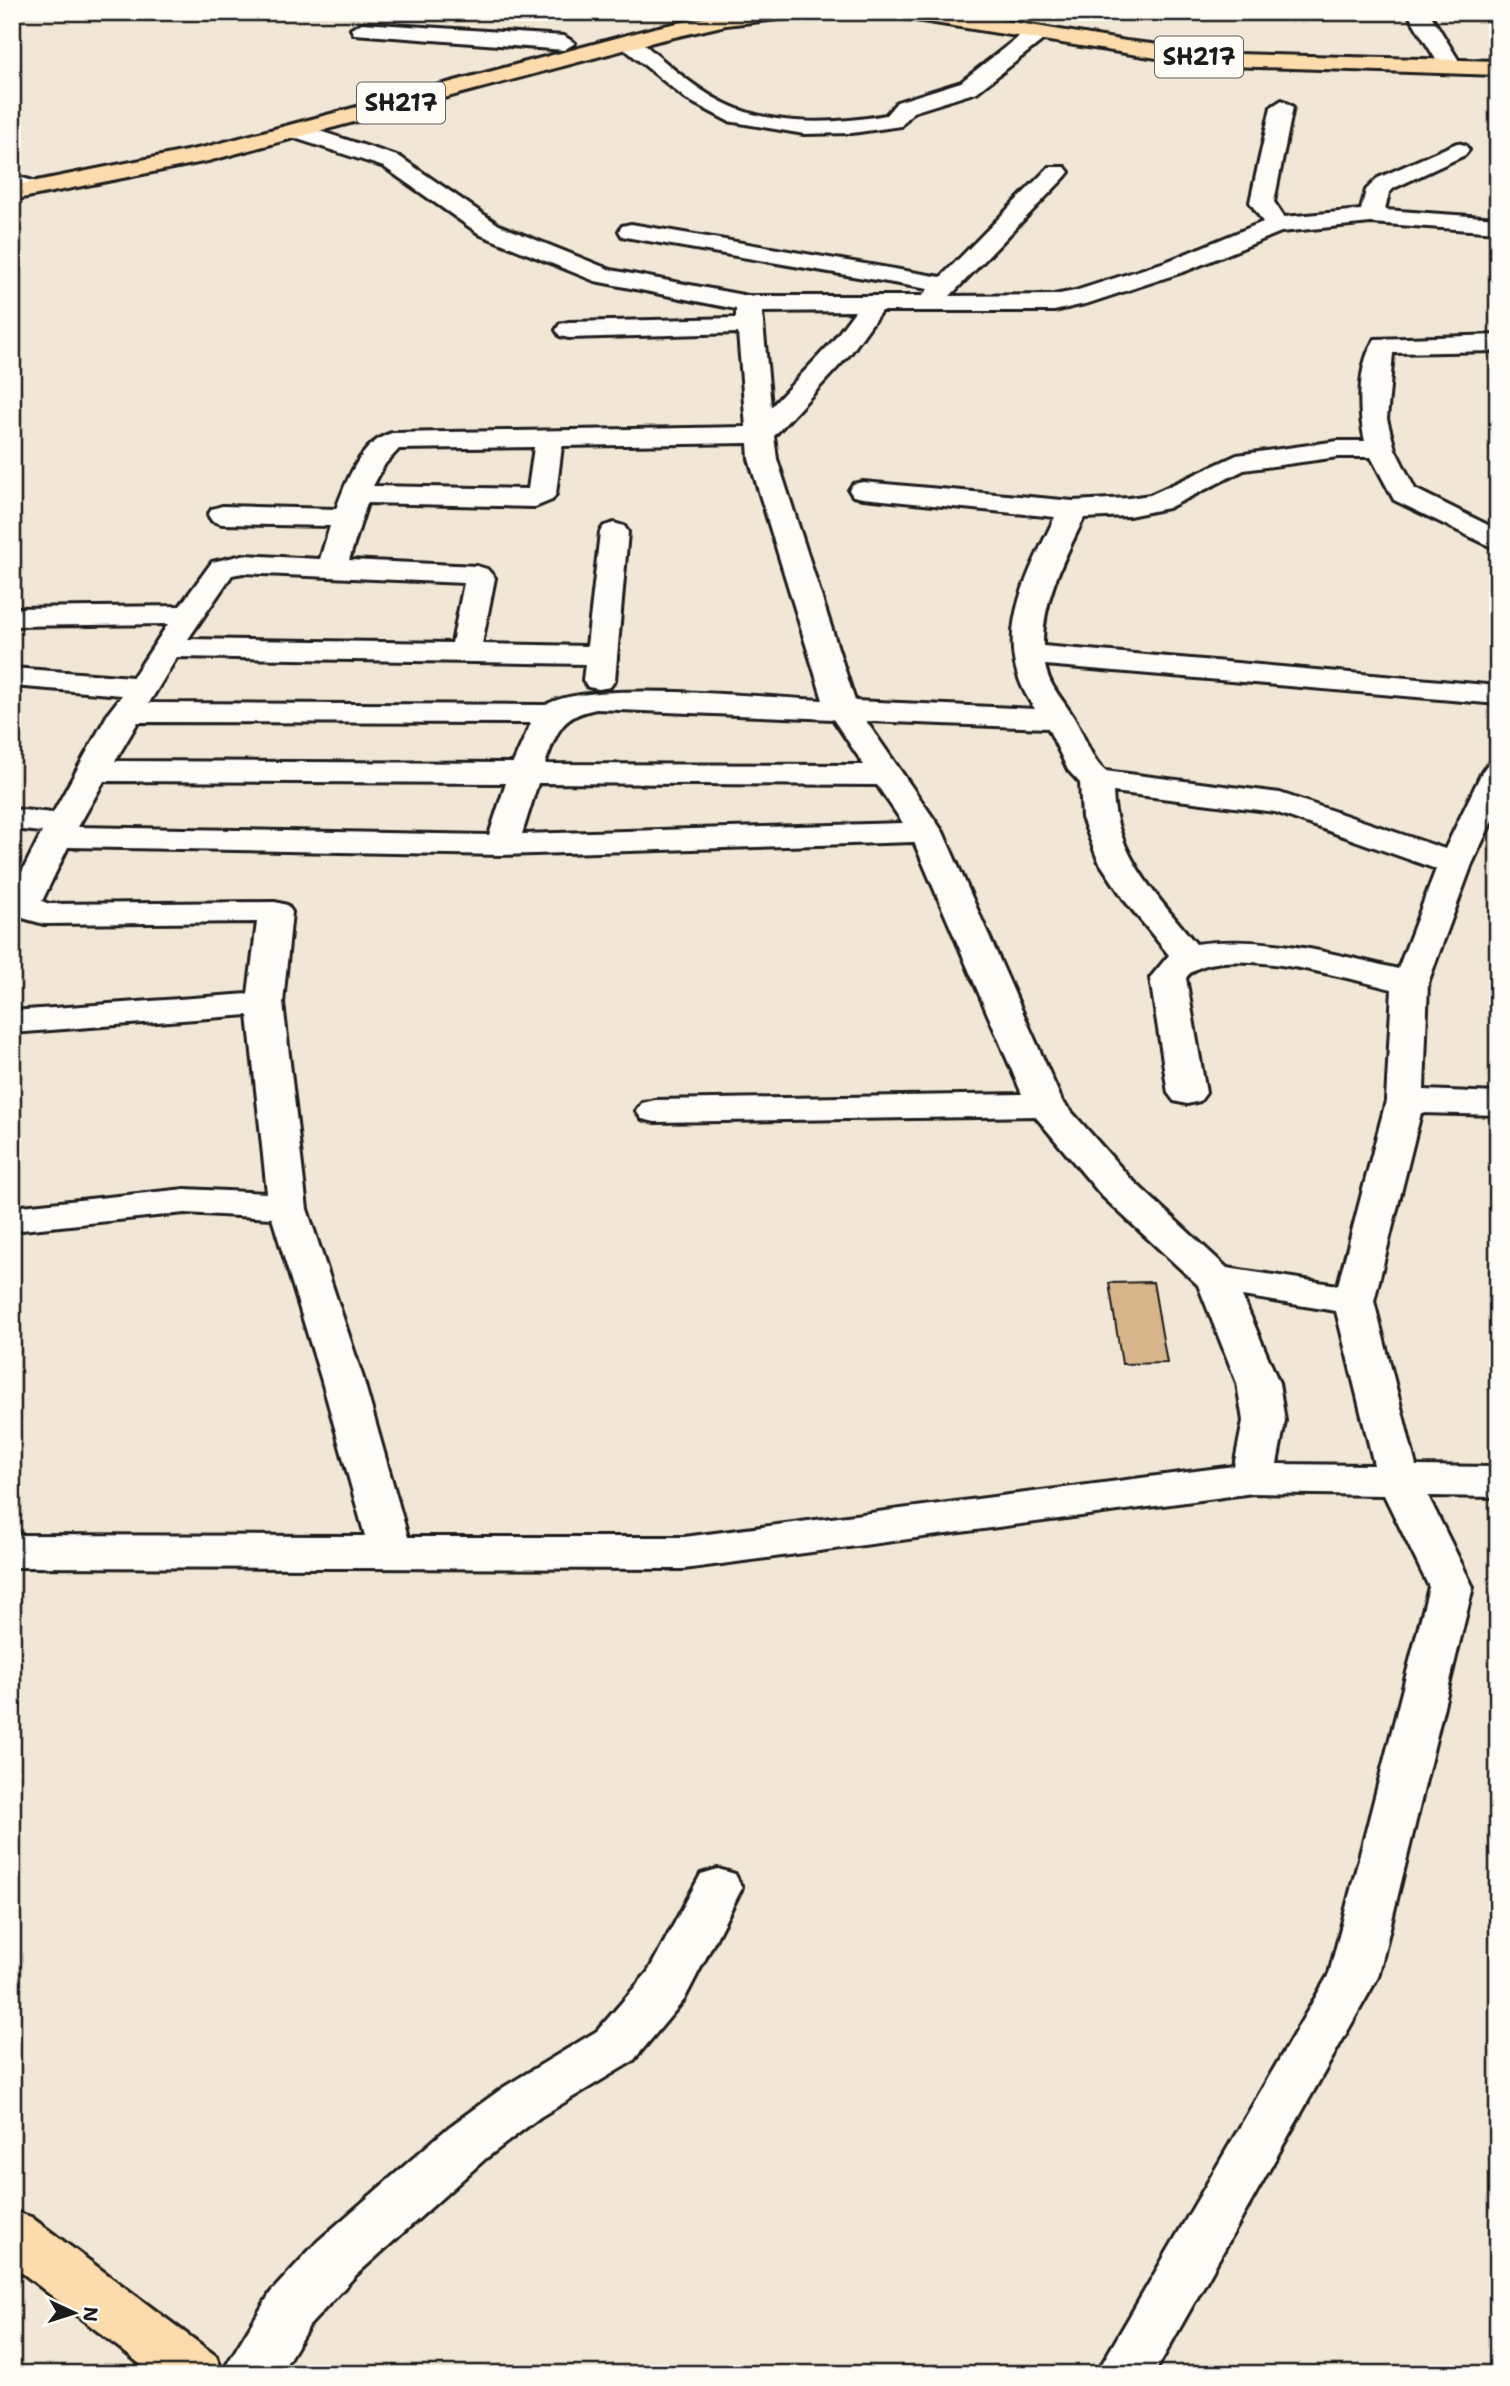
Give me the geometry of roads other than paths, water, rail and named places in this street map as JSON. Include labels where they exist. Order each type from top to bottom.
[{"type":"main road","name":"SH217","points":[[19,188],[208,154],[296,131],[566,50],[626,42],[726,19],[788,12]]},
{"type":"main road","name":"SH217","points":[[903,12],[962,19],[1035,35],[1214,59],[1498,68]]},
{"type":"main road","points":[[12,2234],[196,2374]]},
{"type":"street","points":[[940,12],[962,19]]},
{"type":"street","points":[[1418,12],[1451,65]]},
{"type":"street","points":[[362,29],[566,50],[563,16]]},
{"type":"street","points":[[626,42],[716,108],[750,119],[813,127],[892,121],[905,107],[969,87],[1035,35]]},
{"type":"street","points":[[1277,225],[1262,202],[1282,107]]},
{"type":"street","points":[[296,131],[392,162],[490,230],[604,276],[749,314]]},
{"type":"street","points":[[1371,216],[1378,190],[1386,183],[1457,150]]},
{"type":"street","points":[[928,304],[1057,172]]},
{"type":"street","points":[[569,330],[873,304],[1054,303],[1080,298],[1177,266],[1277,225],[1371,216],[1498,225]]},
{"type":"street","points":[[632,231],[946,285]]},
{"type":"street","points":[[333,567],[350,506],[380,449],[392,441],[760,435],[841,348],[873,304]]},
{"type":"street","points":[[749,314],[763,459],[815,632],[842,709],[926,832],[1045,1105],[1116,1187],[1215,1279],[1258,1383],[1264,1421],[1253,1478]]},
{"type":"street","points":[[1498,343],[1384,345],[1380,352],[1373,419],[1381,449],[1404,494],[1498,541]]},
{"type":"street","points":[[222,514],[535,498],[542,494],[545,485],[549,438]]},
{"type":"street","points":[[863,490],[1073,510],[1129,507],[1158,502],[1237,463],[1338,449],[1381,449]]},
{"type":"street","points":[[1073,510],[1031,600],[1028,654],[1033,680],[1059,719],[1083,770],[1096,780],[1280,803],[1455,864]]},
{"type":"street","points":[[596,700],[614,532]]},
{"type":"street","points":[[391,1553],[342,1378],[288,1209],[265,1003],[275,912],[44,914],[18,905],[91,771],[134,699],[187,615],[222,568],[243,564],[477,575],[480,578],[465,654]]},
{"type":"street","points":[[12,617],[187,615]]},
{"type":"street","points":[[166,648],[601,655]]},
{"type":"street","points":[[1028,654],[1498,695]]},
{"type":"street","points":[[12,677],[134,699],[554,714]]},
{"type":"street","points":[[502,845],[527,774],[554,714],[564,707],[596,700],[1059,719]]},
{"type":"street","points":[[91,771],[886,775]]},
{"type":"street","points":[[1124,2374],[1353,1977],[1451,1587],[1399,1481],[1354,1301],[1405,1101],[1410,982],[1455,864],[1498,772]]},
{"type":"street","points":[[1096,780],[1099,821],[1108,849],[1125,876],[1189,958]]},
{"type":"street","points":[[12,819],[60,830],[502,845],[926,832]]},
{"type":"street","points":[[1187,1093],[1168,978],[1178,964],[1189,958],[1247,950],[1299,958],[1410,982]]},
{"type":"street","points":[[12,1022],[265,1003]]},
{"type":"street","points":[[1405,1101],[1498,1104]]},
{"type":"street","points":[[655,1111],[1045,1105]]},
{"type":"street","points":[[12,1219],[216,1200],[254,1202],[288,1209]]},
{"type":"street","points":[[1215,1279],[1354,1301]]},
{"type":"street","points":[[12,1551],[684,1553],[1253,1478],[1498,1482]]},
{"type":"street","points":[[248,2374],[290,2309],[337,2258],[394,2207],[467,2143],[522,2102],[615,2046],[666,1986],[718,1888]]}]
